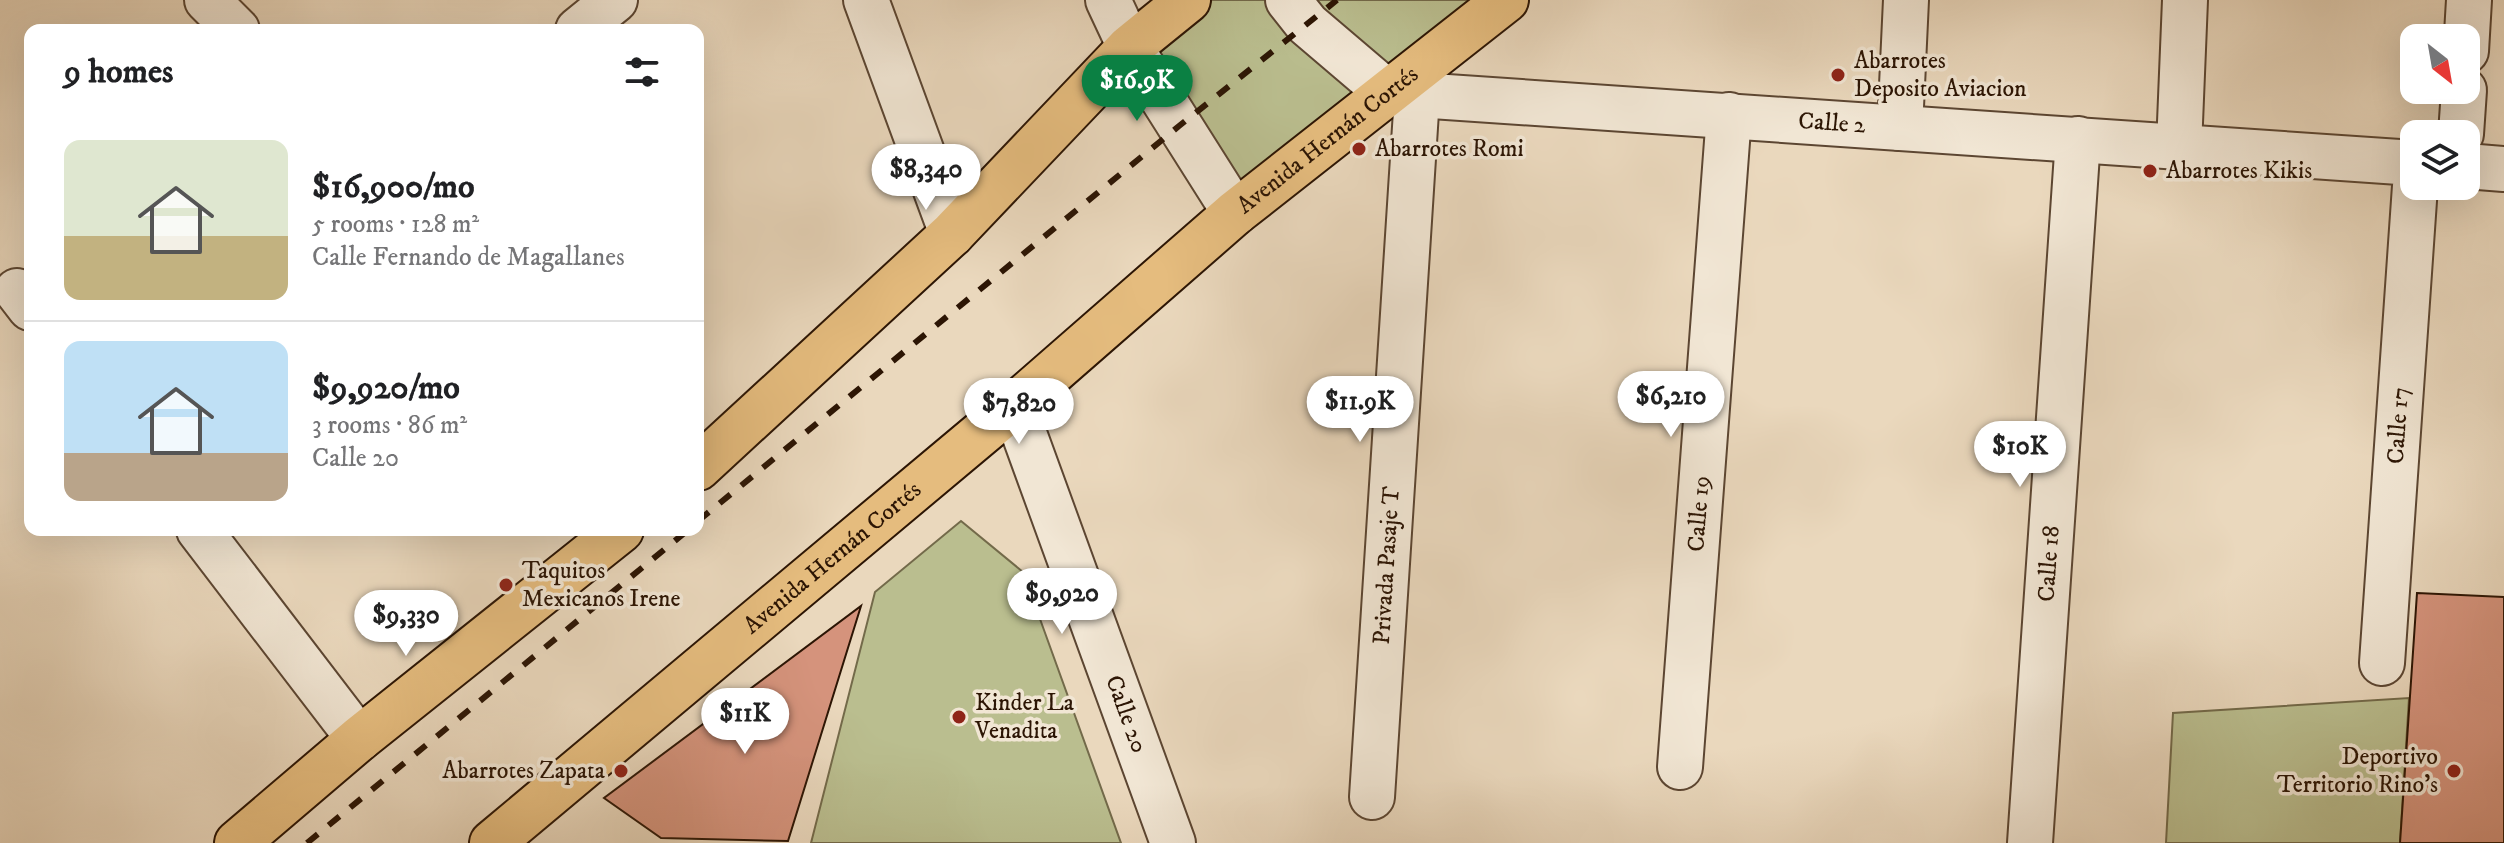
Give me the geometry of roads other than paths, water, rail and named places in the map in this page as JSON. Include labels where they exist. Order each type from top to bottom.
[{"type":"main road","points":[[704,461],[952,234],[1115,14],[1188,0]]},
{"type":"main road","name":"Avenida Hernán Cortés","points":[[492,843],[1014,406],[1235,213],[1403,94],[1506,0]]},
{"type":"main road","points":[[237,843],[359,739],[613,536]]},
{"type":"street","points":[[207,0],[231,24]]},
{"type":"street","points":[[585,24],[615,0]]},
{"type":"street","points":[[866,0],[952,234]]},
{"type":"street","points":[[1288,0],[1307,24],[1403,94]]},
{"type":"street","points":[[1900,128],[1906,0]]},
{"type":"street","points":[[2179,147],[2185,0]]},
{"type":"street","points":[[2468,24],[2469,0]]},
{"type":"street","points":[[1115,14],[1235,213]]},
{"type":"street","name":"Calle 2","points":[[1403,94],[2400,162]]},
{"type":"street","name":"Privada Pasaje T","points":[[1372,797],[1403,94]]},
{"type":"street","name":"Calle 19","points":[[1680,767],[1729,115]]},
{"type":"street","name":"Calle 18","points":[[2030,843],[2078,139]]},
{"type":"street","points":[[2480,167],[2504,169]]},
{"type":"street","name":"Calle 17","points":[[2382,663],[2414,200]]},
{"type":"street","name":"Calle 20","points":[[1014,406],[1173,843]]},
{"type":"street","points":[[204,536],[359,739]]},
{"type":"railway","points":[[704,516],[1337,0]]},
{"type":"railway","points":[[307,843],[681,536]]},
{"type":"place","name":"Abarrotes Deposito Aviacion","points":[[1838,75]]},
{"type":"place","name":"Abarrotes Romi","points":[[1359,149]]},
{"type":"place","name":"Abarrotes Kikis","points":[[2150,171]]},
{"type":"place","name":"Taquitos Mexicanos Irene","points":[[506,585]]},
{"type":"place","name":"Kinder La Venadita","points":[[959,717]]},
{"type":"place","name":"Abarrotes Zapata","points":[[621,771]]},
{"type":"place","name":"Deportivo Territorio Rino's","points":[[2454,771]]}]
